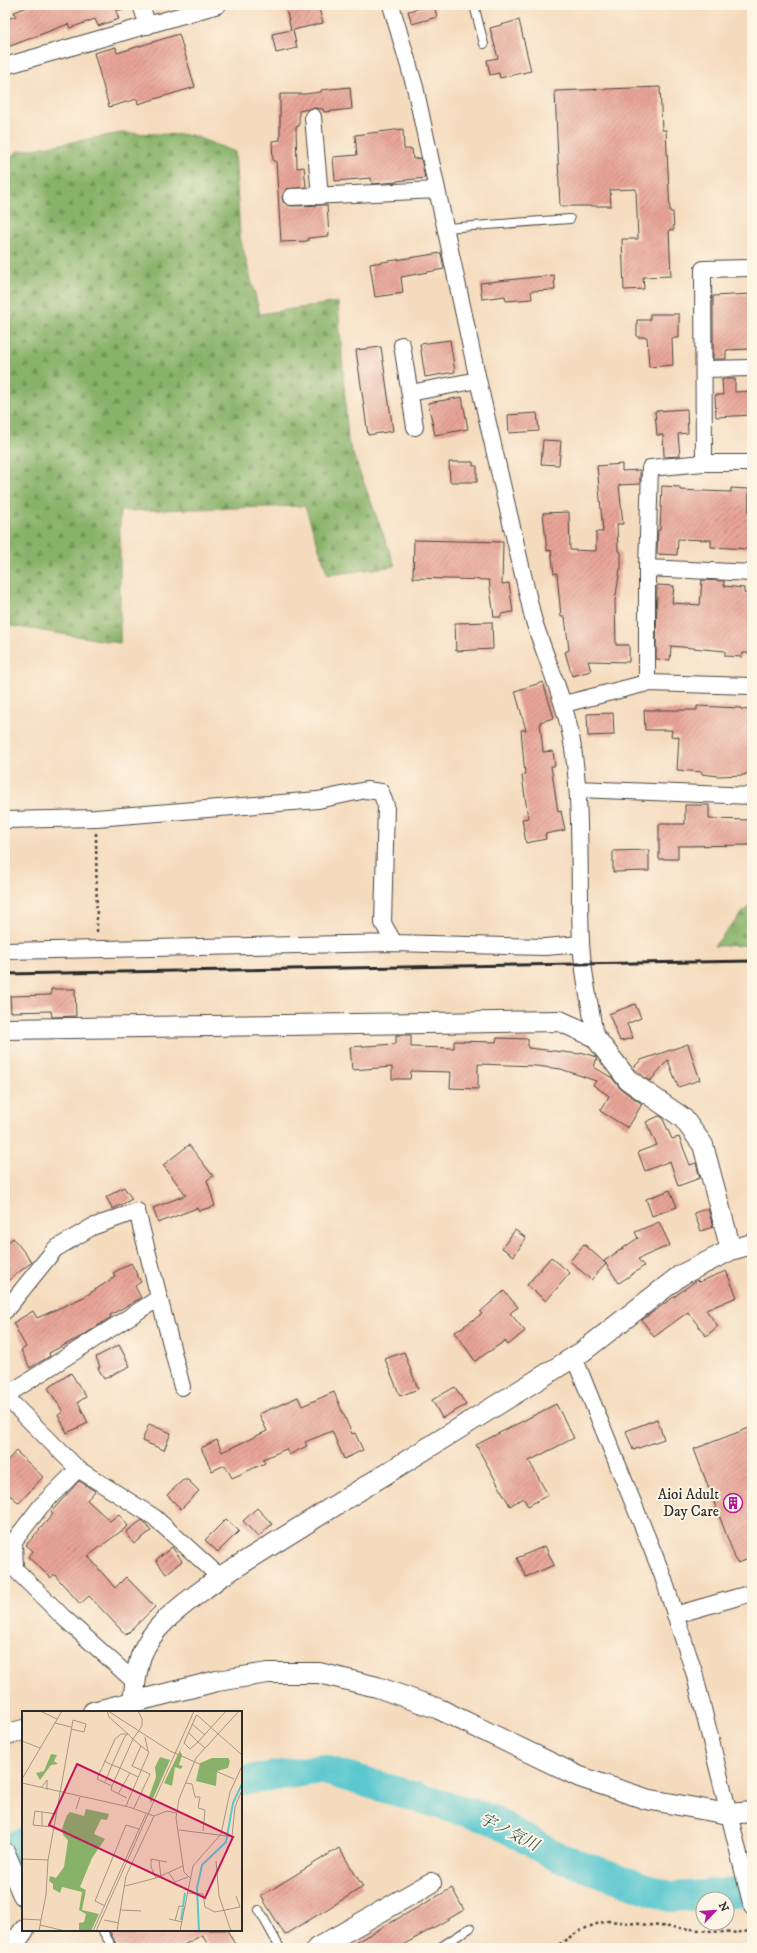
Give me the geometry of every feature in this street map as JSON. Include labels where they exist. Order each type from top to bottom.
[{"type":"street","points":[[142,5],[148,26]]},
{"type":"street","points":[[5,66],[218,5]]},
{"type":"street","points":[[391,5],[415,88],[478,380],[533,618],[544,653],[564,704],[571,738],[577,789],[581,944],[595,1037]]},
{"type":"street","points":[[313,117],[320,196]]},
{"type":"street","points":[[291,197],[437,190]]},
{"type":"street","points":[[704,463],[703,269],[752,268]]},
{"type":"street","points":[[402,345],[416,427]]},
{"type":"street","points":[[704,369],[752,368]]},
{"type":"street","points":[[410,393],[478,380]]},
{"type":"street","points":[[647,683],[647,568],[650,468],[704,463],[752,463]]},
{"type":"street","points":[[647,568],[752,573]]},
{"type":"street","points":[[564,704],[647,683],[752,686]]},
{"type":"street","points":[[577,789],[752,796]]},
{"type":"street","points":[[5,820],[96,818],[318,800],[366,790],[381,792],[386,806],[383,923],[394,944]]},
{"type":"street","points":[[5,951],[394,944],[545,946],[581,944]]},
{"type":"street","points":[[5,1029],[560,1021],[595,1037],[628,1080],[682,1118],[704,1145],[731,1250]]},
{"type":"street","points":[[5,1311],[55,1249],[92,1227],[137,1211],[182,1387]]},
{"type":"street","points":[[134,1692],[142,1656],[152,1636],[168,1617],[220,1577],[574,1357],[681,1275],[731,1250],[752,1244]]},
{"type":"street","points":[[159,1298],[5,1396],[78,1469],[154,1517],[220,1577]]},
{"type":"street","points":[[574,1357],[662,1574],[694,1672],[752,1908]]},
{"type":"street","points":[[78,1469],[41,1506],[14,1541],[15,1569],[134,1692]]},
{"type":"street","points":[[675,1615],[752,1593]]},
{"type":"street","points":[[95,1711],[134,1692],[268,1673],[319,1673],[377,1687],[439,1709],[580,1777],[646,1799],[728,1814],[752,1812]]},
{"type":"street","points":[[5,1735],[22,1730]]},
{"type":"street","points":[[5,1853],[21,1890]]},
{"type":"street","points":[[328,1945],[431,1883]]},
{"type":"street","points":[[5,1946],[19,1937],[23,1931]]},
{"type":"lane","points":[[474,5],[484,44]]},
{"type":"lane","points":[[446,228],[570,219]]},
{"type":"lane","points":[[259,1910],[280,1948]]},
{"type":"lane","points":[[439,1948],[470,1928]]},
{"type":"lane","points":[[103,1931],[113,1948]]},
{"type":"path","points":[[96,818],[97,949]]},
{"type":"path","points":[[554,1948],[574,1934],[593,1924],[609,1921],[731,1933],[752,1931]]},
{"type":"green space","points":[[122,133],[191,135],[235,152],[240,237],[260,314],[338,302],[348,441],[395,566],[328,575],[305,506],[120,511],[120,643],[5,625],[5,162],[16,152]]},
{"type":"green space","points":[[752,902],[752,945],[714,946]]},
{"type":"building","points":[[33,5],[129,5],[129,7],[116,11],[119,19],[98,26],[95,19],[70,28],[68,24],[5,48],[5,20],[16,16],[14,12]]},
{"type":"building","points":[[285,5],[318,5],[323,23],[293,30],[297,48],[276,53],[272,34],[291,30]]},
{"type":"building","points":[[434,5],[437,17],[412,24],[408,11]]},
{"type":"building","points":[[519,20],[531,71],[500,78],[499,73],[490,75],[487,60],[498,58],[490,28]]},
{"type":"building","points":[[179,34],[195,87],[138,104],[137,99],[109,107],[94,53],[116,47],[117,53]]},
{"type":"building","points":[[350,87],[352,109],[324,112],[323,109],[313,108],[299,111],[299,126],[296,127],[297,168],[304,167],[306,187],[286,189],[282,197],[283,202],[291,206],[327,205],[329,236],[308,238],[308,241],[281,242],[276,161],[273,161],[272,141],[280,140],[280,94],[305,94],[321,92],[321,90]]},
{"type":"building","points":[[660,87],[662,130],[666,130],[670,212],[673,212],[674,230],[669,230],[671,276],[643,277],[644,289],[624,290],[622,239],[638,239],[636,189],[610,190],[611,206],[560,206],[555,91]]},
{"type":"building","points":[[403,129],[404,149],[412,149],[413,159],[421,158],[425,178],[372,184],[371,178],[335,181],[333,157],[357,155],[355,135]]},
{"type":"building","points":[[441,253],[444,269],[401,277],[403,293],[375,297],[370,264]]},
{"type":"building","points":[[554,275],[555,290],[531,291],[532,299],[506,301],[505,296],[482,299],[480,283]]},
{"type":"building","points":[[752,294],[752,349],[726,350],[726,359],[713,359],[713,296]]},
{"type":"building","points":[[650,314],[679,314],[679,338],[672,338],[673,365],[649,367],[647,337],[637,337],[637,320],[650,320]]},
{"type":"building","points":[[450,340],[455,372],[425,377],[420,344]]},
{"type":"building","points":[[381,347],[393,431],[368,435],[356,350]]},
{"type":"building","points":[[722,379],[735,379],[735,392],[752,391],[752,415],[716,417],[715,395],[723,395]]},
{"type":"building","points":[[462,397],[468,429],[435,435],[428,403]]},
{"type":"building","points":[[687,409],[688,433],[678,434],[680,456],[664,457],[663,435],[657,435],[655,411]]},
{"type":"building","points":[[537,413],[539,431],[509,433],[508,415]]},
{"type":"building","points":[[543,440],[561,441],[559,465],[541,464]]},
{"type":"building","points":[[449,462],[473,462],[473,466],[477,466],[477,482],[450,482]]},
{"type":"building","points":[[622,464],[622,471],[640,470],[640,484],[619,485],[623,524],[617,524],[618,551],[621,552],[621,569],[615,601],[616,645],[629,645],[629,662],[588,661],[591,671],[572,676],[565,652],[569,650],[565,617],[561,617],[557,573],[554,574],[551,550],[547,551],[543,513],[569,512],[570,550],[596,551],[596,532],[603,532],[597,466]]},
{"type":"building","points":[[662,486],[680,487],[680,490],[731,492],[731,488],[749,489],[748,549],[711,547],[711,540],[678,539],[677,555],[657,554],[658,530],[660,530]]},
{"type":"building","points":[[414,540],[503,542],[502,584],[509,583],[513,612],[501,614],[501,617],[494,617],[489,580],[413,578]]},
{"type":"building","points":[[702,580],[724,581],[724,586],[744,588],[744,593],[752,594],[752,653],[743,653],[742,657],[725,656],[725,651],[671,646],[670,660],[656,659],[657,585],[674,586],[672,603],[700,605]]},
{"type":"building","points":[[492,622],[493,649],[456,651],[455,623]]},
{"type":"building","points":[[543,682],[554,718],[540,722],[543,752],[553,751],[555,766],[551,766],[558,812],[561,811],[565,830],[545,834],[546,839],[526,843],[522,819],[528,818],[522,776],[525,775],[521,730],[526,730],[515,691]]},
{"type":"building","points":[[697,706],[752,710],[752,773],[745,775],[718,776],[702,774],[702,772],[677,770],[679,737],[671,736],[672,730],[645,730],[644,710],[697,710]]},
{"type":"building","points":[[613,713],[614,735],[588,736],[587,714]]},
{"type":"building","points":[[685,805],[709,805],[709,819],[752,820],[752,845],[678,846],[678,859],[659,859],[659,824],[685,824]]},
{"type":"building","points":[[649,850],[649,871],[613,872],[613,851]]},
{"type":"building","points":[[51,989],[75,989],[76,1016],[52,1017],[51,1011],[11,1012],[10,996],[51,995]]},
{"type":"building","points":[[635,1004],[641,1018],[627,1024],[633,1038],[620,1041],[609,1014]]},
{"type":"building","points":[[396,1035],[411,1035],[411,1047],[454,1048],[454,1041],[496,1042],[497,1038],[528,1039],[528,1048],[580,1054],[581,1052],[596,1057],[594,1067],[612,1078],[621,1089],[642,1104],[628,1128],[600,1111],[609,1096],[593,1085],[596,1081],[561,1069],[536,1066],[478,1064],[478,1089],[450,1088],[451,1072],[411,1071],[410,1079],[392,1079],[392,1067],[352,1070],[350,1047],[396,1044]]},
{"type":"building","points":[[688,1044],[700,1080],[678,1087],[668,1060],[650,1081],[633,1068],[641,1060]]},
{"type":"building","points":[[659,1116],[662,1117],[672,1139],[679,1137],[690,1165],[696,1163],[700,1178],[678,1186],[670,1161],[645,1171],[638,1152],[657,1145],[646,1122]]},
{"type":"building","points":[[189,1145],[213,1176],[207,1180],[215,1206],[198,1211],[197,1208],[158,1223],[153,1208],[186,1195],[163,1165]]},
{"type":"building","points":[[124,1187],[132,1199],[113,1209],[106,1197]]},
{"type":"building","points":[[670,1190],[677,1207],[652,1216],[646,1199]]},
{"type":"building","points":[[708,1208],[713,1227],[701,1231],[694,1213]]},
{"type":"building","points":[[659,1222],[670,1245],[638,1259],[644,1266],[619,1283],[604,1261],[638,1238],[635,1232]]},
{"type":"building","points":[[515,1230],[526,1238],[514,1256],[502,1248]]},
{"type":"building","points":[[13,1238],[32,1262],[5,1283],[5,1245]]},
{"type":"building","points":[[584,1244],[606,1264],[591,1280],[570,1261]]},
{"type":"building","points":[[551,1257],[570,1273],[546,1301],[527,1285]]},
{"type":"building","points":[[131,1263],[141,1282],[135,1286],[141,1298],[110,1315],[111,1317],[84,1335],[49,1353],[50,1356],[30,1368],[21,1350],[26,1347],[13,1323],[33,1311],[37,1318],[84,1297],[115,1277],[113,1273]]},
{"type":"building","points":[[726,1271],[737,1297],[706,1310],[718,1326],[706,1336],[688,1312],[654,1337],[642,1320],[697,1280],[699,1282]]},
{"type":"building","points":[[504,1291],[518,1307],[510,1313],[525,1331],[508,1345],[505,1341],[475,1361],[455,1332],[482,1314],[480,1312]]},
{"type":"building","points":[[119,1345],[130,1366],[104,1379],[98,1368],[100,1367],[96,1357]]},
{"type":"building","points":[[404,1352],[418,1389],[400,1396],[385,1359]]},
{"type":"building","points":[[71,1373],[86,1397],[78,1402],[88,1423],[67,1433],[58,1415],[63,1412],[48,1388]]},
{"type":"building","points":[[455,1387],[466,1405],[442,1418],[432,1400]]},
{"type":"building","points":[[334,1392],[352,1434],[355,1433],[363,1450],[344,1459],[332,1431],[305,1442],[307,1446],[289,1455],[286,1449],[263,1459],[265,1463],[232,1478],[225,1465],[212,1471],[201,1448],[217,1440],[222,1452],[267,1431],[259,1414],[298,1397],[302,1406]]},
{"type":"building","points":[[556,1404],[574,1438],[529,1461],[548,1495],[528,1506],[523,1498],[510,1506],[476,1445]]},
{"type":"building","points":[[657,1419],[664,1439],[633,1450],[626,1431]]},
{"type":"building","points":[[149,1424],[171,1433],[164,1450],[142,1441]]},
{"type":"building","name":"Aioi Adult Day Care","points":[[752,1427],[752,1558],[737,1563],[694,1449]]},
{"type":"building","points":[[16,1451],[43,1477],[19,1503],[5,1491],[5,1463]]},
{"type":"building","points":[[183,1480],[188,1480],[199,1491],[181,1509],[167,1495]]},
{"type":"building","points":[[79,1481],[95,1491],[87,1500],[110,1521],[119,1514],[128,1526],[88,1556],[115,1588],[126,1577],[155,1607],[126,1635],[89,1596],[80,1604],[54,1574],[51,1578],[28,1557],[33,1551],[26,1545],[53,1514],[51,1512]]},
{"type":"building","points":[[257,1508],[272,1524],[258,1537],[243,1521]]},
{"type":"building","points":[[226,1519],[239,1531],[218,1552],[205,1540]]},
{"type":"building","points":[[142,1520],[151,1531],[134,1544],[126,1532]]},
{"type":"building","points":[[545,1546],[554,1565],[526,1577],[517,1558]]},
{"type":"building","points":[[172,1547],[182,1561],[166,1574],[156,1560]]},
{"type":"building","points":[[339,1848],[363,1887],[285,1935],[261,1896]]},
{"type":"building","points":[[452,1888],[464,1910],[421,1935],[397,1948],[346,1948]]},
{"type":"building","points":[[110,1931],[228,1931],[237,1948],[210,1948],[202,1935],[178,1948],[118,1948]]},
{"type":"waterway","name":"宇ノ気川","points":[[242,1781],[321,1769],[490,1819],[558,1857],[670,1897],[752,1892]]},
{"type":"waterway","name":"宇ノ気川","points":[[5,1851],[22,1842]]},
{"type":"railway","points":[[5,974],[752,961]]},
{"type":"place","name":"Aioi Adult Day Care","points":[[733,1503]]}]
